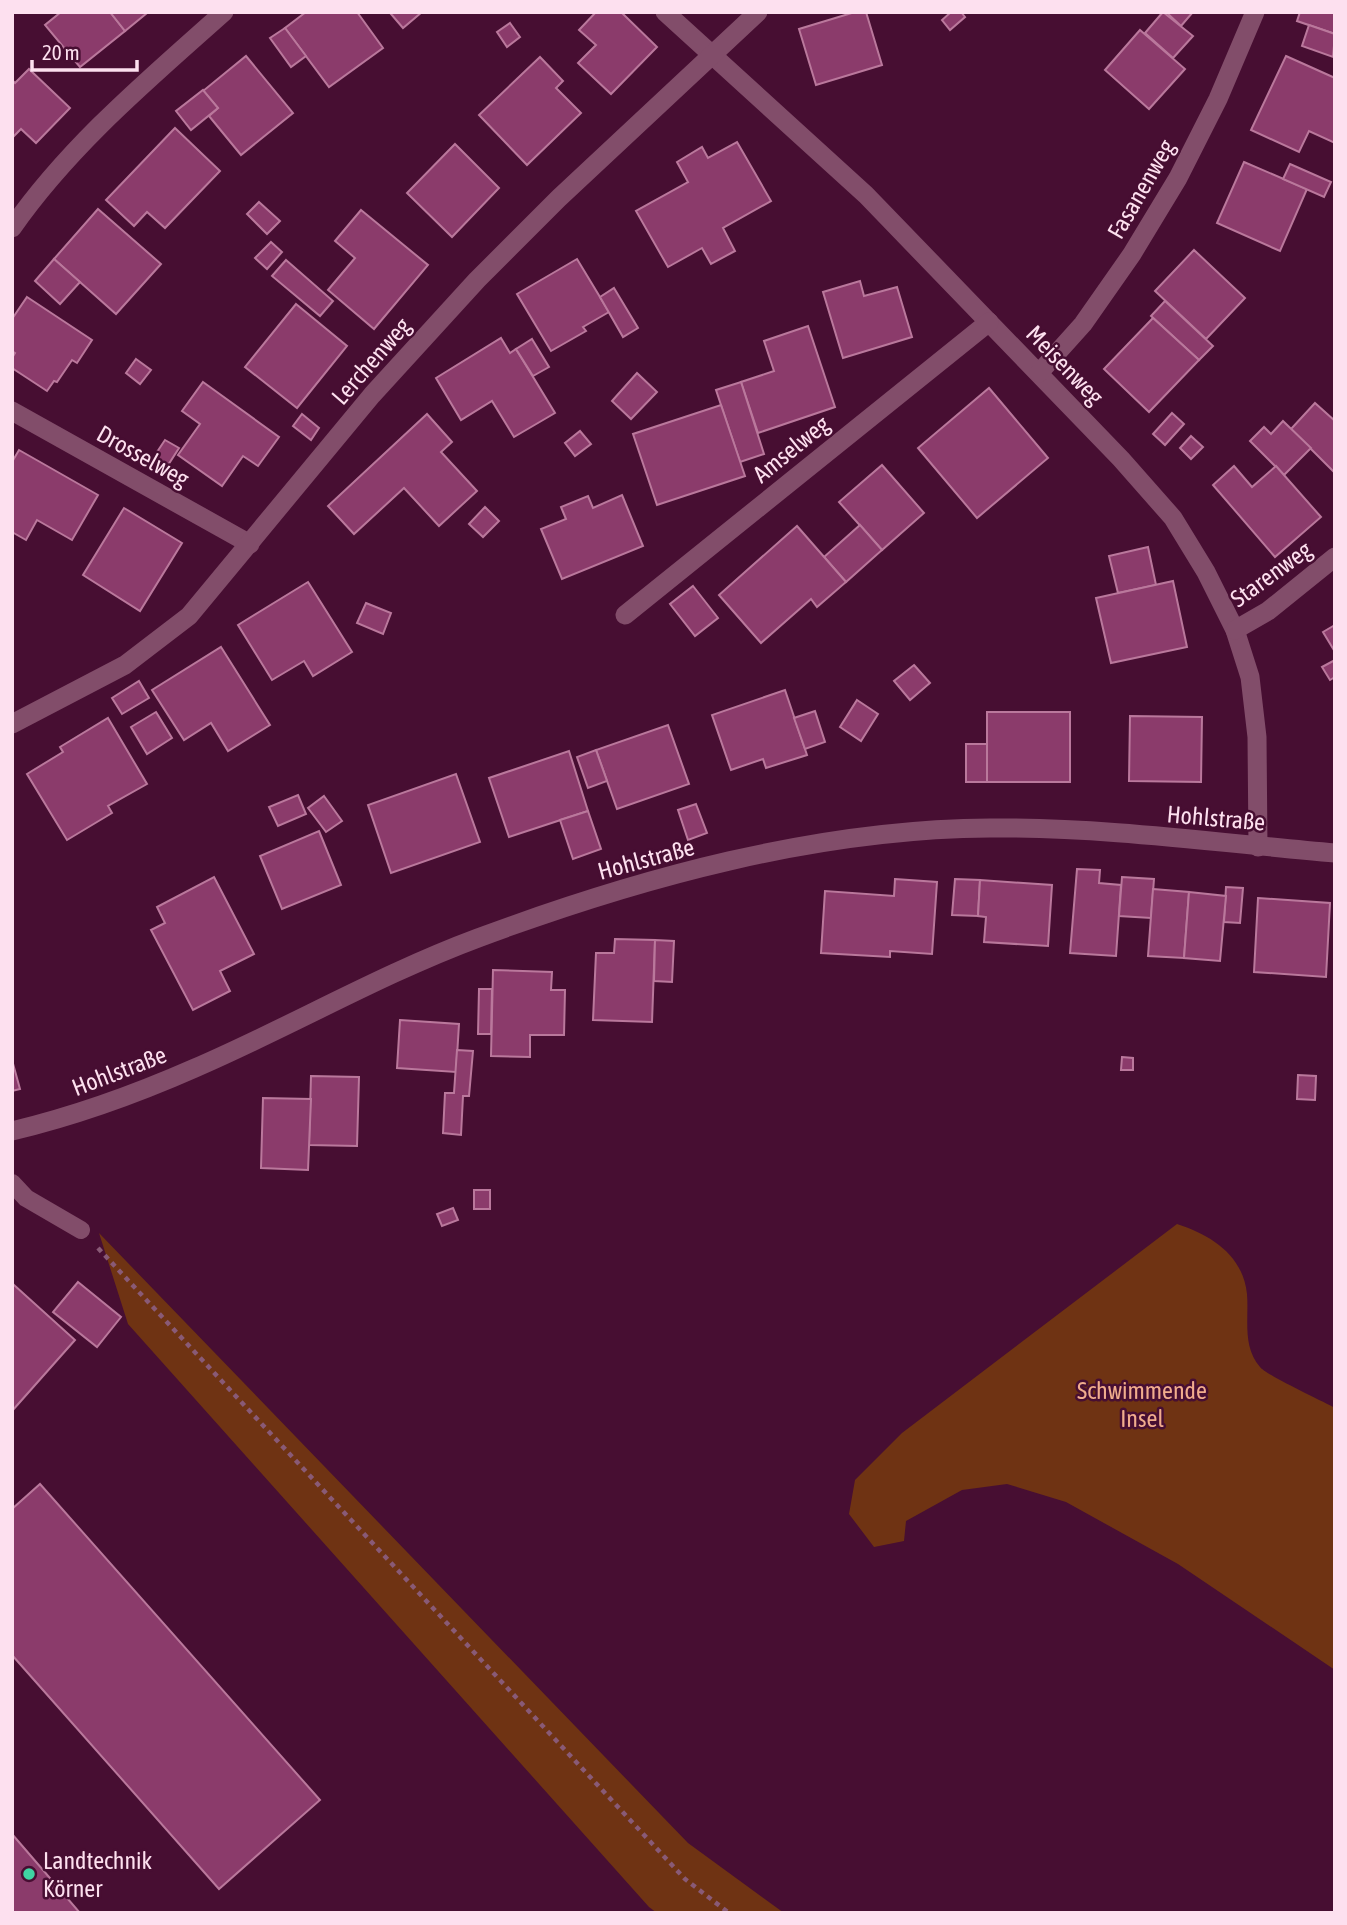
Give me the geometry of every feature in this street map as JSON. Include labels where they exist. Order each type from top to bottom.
[{"type":"street","points":[[12,228],[79,147],[224,12]]},
{"type":"street","name":"Meisenweg","points":[[665,12],[866,195],[1039,373],[1174,518],[1206,572],[1235,630],[1250,677],[1257,737],[1258,846]]},
{"type":"street","name":"Lerchenweg","points":[[12,724],[125,665],[189,616],[372,395],[477,280],[559,198],[758,12]]},
{"type":"street","name":"Fasanenweg","points":[[1039,373],[1083,324],[1132,254],[1178,178],[1219,99],[1255,12]]},
{"type":"street","name":"Amselweg","points":[[625,615],[989,322]]},
{"type":"street","name":"Drosselweg","points":[[12,411],[250,544]]},
{"type":"street","name":"Starenweg","points":[[1235,630],[1268,611],[1335,557]]},
{"type":"street","name":"Hohlstraße","points":[[12,1131],[67,1118],[195,1068],[349,993],[475,939],[579,902],[781,850],[887,833],[989,828],[1087,830],[1335,853]]},
{"type":"lane","points":[[12,1183],[26,1198],[81,1230]]},
{"type":"path","points":[[81,1230],[685,1879],[729,1913]]},
{"type":"green space","name":"Schwimmende Insel","points":[[1177,1224],[1202,1234],[1223,1248],[1239,1268],[1247,1294],[1247,1332],[1254,1359],[1260,1367],[1283,1382],[1335,1408],[1335,1670],[1178,1564],[1066,1502],[1007,1484],[962,1490],[906,1521],[904,1541],[874,1547],[849,1514],[855,1480],[902,1433]]},
{"type":"green space","points":[[99,1233],[688,1843],[784,1913],[657,1913],[649,1907],[128,1324]]},
{"type":"building","points":[[61,12],[110,12],[125,31],[80,67],[45,25]]},
{"type":"building","points":[[110,12],[147,12],[147,13],[125,31]]},
{"type":"building","points":[[306,12],[357,12],[383,48],[329,87],[285,28]]},
{"type":"building","points":[[422,12],[403,28],[391,14]]},
{"type":"building","points":[[596,12],[621,12],[657,47],[611,94],[578,63],[596,45],[579,30]]},
{"type":"building","points":[[855,12],[866,12],[882,65],[816,85],[799,29]]},
{"type":"building","points":[[951,12],[961,12],[965,17],[950,30],[942,20]]},
{"type":"building","points":[[1163,12],[1193,36],[1173,58],[1145,33]]},
{"type":"building","points":[[1166,12],[1193,12],[1181,26]]},
{"type":"building","points":[[1300,12],[1335,12],[1335,34],[1297,21]]},
{"type":"building","points":[[510,23],[520,37],[507,47],[497,32]]},
{"type":"building","points":[[1309,25],[1335,34],[1333,57],[1302,46]]},
{"type":"building","points":[[285,28],[306,56],[291,67],[270,38]]},
{"type":"building","points":[[1140,30],[1185,69],[1149,109],[1105,70]]},
{"type":"building","points":[[246,56],[293,113],[241,155],[209,116],[218,108],[203,91]]},
{"type":"building","points":[[1286,56],[1335,78],[1335,143],[1309,131],[1299,152],[1251,130]]},
{"type":"building","points":[[540,57],[563,81],[556,88],[581,113],[527,165],[479,115]]},
{"type":"building","points":[[29,69],[70,108],[36,143],[21,129],[12,138],[12,80],[15,83]]},
{"type":"building","points":[[203,90],[218,108],[191,130],[176,111]]},
{"type":"building","points":[[175,128],[220,171],[165,228],[147,212],[134,226],[106,200]]},
{"type":"building","points":[[737,142],[771,201],[723,228],[735,251],[711,264],[702,248],[668,267],[636,211],[688,182],[677,162],[702,147],[708,158]]},
{"type":"building","points":[[455,144],[499,188],[452,237],[407,193]]},
{"type":"building","points":[[1244,162],[1307,189],[1280,251],[1217,223]]},
{"type":"building","points":[[1290,164],[1331,182],[1324,197],[1283,179]]},
{"type":"building","points":[[259,202],[280,221],[267,234],[247,214]]},
{"type":"building","points":[[98,209],[161,264],[116,314],[54,259]]},
{"type":"building","points":[[361,210],[428,265],[374,329],[328,290],[355,258],[335,241]]},
{"type":"building","points":[[271,242],[282,252],[267,269],[255,258]]},
{"type":"building","points":[[1194,250],[1245,298],[1206,339],[1155,291]]},
{"type":"building","points":[[54,259],[80,282],[60,304],[35,281]]},
{"type":"building","points":[[577,259],[609,312],[583,327],[586,331],[551,351],[517,294]]},
{"type":"building","points":[[286,260],[333,301],[320,316],[272,276]]},
{"type":"building","points":[[860,281],[864,296],[897,287],[912,337],[843,358],[823,292]]},
{"type":"building","points":[[614,288],[638,328],[623,337],[600,297]]},
{"type":"building","points":[[27,297],[92,340],[77,363],[72,360],[57,382],[54,381],[47,391],[12,368],[15,353],[12,351],[12,319]]},
{"type":"building","points":[[1165,301],[1213,346],[1199,360],[1151,316]]},
{"type":"building","points":[[296,304],[347,346],[297,408],[245,367]]},
{"type":"building","points":[[1153,318],[1199,360],[1149,412],[1104,369]]},
{"type":"building","points":[[808,326],[835,407],[758,433],[741,382],[774,371],[764,341]]},
{"type":"building","points":[[501,338],[510,353],[516,349],[555,413],[514,437],[492,401],[461,420],[436,378]]},
{"type":"building","points":[[532,339],[549,367],[533,376],[516,349]]},
{"type":"building","points":[[136,359],[151,370],[140,384],[126,373]]},
{"type":"building","points":[[637,373],[657,392],[631,419],[612,401]]},
{"type":"building","points":[[203,382],[279,437],[258,466],[243,456],[222,486],[178,455],[200,424],[182,411]]},
{"type":"building","points":[[741,382],[764,454],[740,462],[716,390]]},
{"type":"building","points":[[989,388],[1048,458],[977,518],[918,448]]},
{"type":"building","points":[[1315,403],[1335,421],[1335,473],[1291,429]]},
{"type":"building","points":[[721,405],[745,476],[657,505],[633,434]]},
{"type":"building","points":[[1172,413],[1184,424],[1165,445],[1153,434]]},
{"type":"building","points":[[302,414],[319,428],[311,440],[293,426]]},
{"type":"building","points":[[427,414],[452,442],[441,452],[477,491],[439,526],[404,488],[354,534],[328,506]]},
{"type":"building","points":[[1283,421],[1311,448],[1284,475],[1250,441],[1264,427],[1271,434]]},
{"type":"building","points":[[580,431],[591,444],[575,456],[565,443]]},
{"type":"building","points":[[1191,436],[1203,447],[1191,459],[1180,448]]},
{"type":"building","points":[[165,440],[179,448],[161,476],[147,467]]},
{"type":"building","points":[[19,450],[98,495],[72,540],[37,520],[26,540],[12,532],[12,462]]},
{"type":"building","points":[[882,465],[924,513],[882,550],[839,502]]},
{"type":"building","points":[[1234,466],[1252,487],[1276,466],[1321,517],[1275,557],[1213,485]]},
{"type":"building","points":[[622,495],[643,546],[562,579],[541,529],[566,519],[561,507],[588,496],[593,508]]},
{"type":"building","points":[[485,507],[499,521],[483,537],[469,524]]},
{"type":"building","points":[[124,508],[182,543],[140,611],[83,575]]},
{"type":"building","points":[[860,525],[882,550],[846,582],[824,557]]},
{"type":"building","points":[[797,526],[846,582],[817,607],[811,599],[761,643],[719,595]]},
{"type":"building","points":[[1148,547],[1156,585],[1118,593],[1109,556]]},
{"type":"building","points":[[1173,581],[1187,647],[1111,663],[1096,598]]},
{"type":"building","points":[[308,582],[352,652],[313,676],[304,661],[272,680],[238,625]]},
{"type":"building","points":[[693,586],[718,618],[695,636],[670,604]]},
{"type":"building","points":[[366,603],[391,613],[383,634],[357,623]]},
{"type":"building","points":[[1335,625],[1335,652],[1323,632]]},
{"type":"building","points":[[221,647],[270,725],[228,751],[211,723],[184,740],[152,690]]},
{"type":"building","points":[[1335,660],[1335,677],[1330,680],[1322,667]]},
{"type":"building","points":[[914,665],[930,683],[910,700],[894,681]]},
{"type":"building","points":[[139,681],[149,698],[122,714],[112,698]]},
{"type":"building","points":[[785,690],[807,755],[766,768],[763,759],[731,770],[712,715]]},
{"type":"building","points":[[857,700],[878,714],[861,741],[840,727]]},
{"type":"building","points":[[815,711],[825,742],[805,749],[794,718]]},
{"type":"building","points":[[156,712],[172,738],[147,754],[131,727]]},
{"type":"building","points":[[987,712],[1070,712],[1070,782],[987,782]]},
{"type":"building","points":[[1130,716],[1202,717],[1201,782],[1129,781]]},
{"type":"building","points":[[108,718],[147,784],[108,806],[112,813],[67,840],[27,774],[63,752],[60,747]]},
{"type":"building","points":[[668,725],[689,784],[617,809],[596,750]]},
{"type":"building","points":[[966,744],[987,744],[987,782],[966,782]]},
{"type":"building","points":[[596,750],[607,781],[588,788],[577,757]]},
{"type":"building","points":[[569,751],[588,811],[509,837],[489,778]]},
{"type":"building","points":[[456,774],[480,842],[391,873],[368,805]]},
{"type":"building","points":[[298,795],[306,814],[278,826],[269,807]]},
{"type":"building","points":[[324,796],[342,821],[326,832],[308,808]]},
{"type":"building","points":[[696,804],[707,833],[688,840],[678,810]]},
{"type":"building","points":[[588,811],[601,849],[573,859],[560,820]]},
{"type":"building","points":[[319,831],[341,885],[282,909],[260,856]]},
{"type":"building","points":[[1077,869],[1100,870],[1099,883],[1121,885],[1116,956],[1070,953]]},
{"type":"building","points":[[214,877],[254,954],[220,971],[230,991],[193,1010],[151,930],[165,923],[157,907]]},
{"type":"building","points":[[1122,877],[1154,879],[1151,918],[1119,916]]},
{"type":"building","points":[[895,879],[937,882],[932,954],[890,951],[890,957],[821,953],[825,891],[894,896]]},
{"type":"building","points":[[955,879],[980,880],[978,916],[952,915]]},
{"type":"building","points":[[980,880],[1052,885],[1048,946],[984,942],[986,917],[978,916]]},
{"type":"building","points":[[1226,887],[1243,888],[1240,923],[1224,922]]},
{"type":"building","points":[[1153,889],[1189,892],[1184,958],[1148,956]]},
{"type":"building","points":[[1189,892],[1226,896],[1220,961],[1184,958]]},
{"type":"building","points":[[1258,898],[1330,903],[1326,977],[1254,972]]},
{"type":"building","points":[[615,939],[655,940],[652,1022],[593,1020],[596,953],[614,953]]},
{"type":"building","points":[[655,940],[674,941],[672,982],[654,981]]},
{"type":"building","points":[[493,970],[552,972],[551,990],[565,990],[564,1035],[530,1035],[530,1057],[491,1056]]},
{"type":"building","points":[[479,989],[492,989],[491,1034],[478,1034]]},
{"type":"building","points":[[400,1020],[459,1024],[456,1072],[397,1068]]},
{"type":"building","points":[[457,1050],[473,1051],[469,1096],[463,1096],[461,1135],[443,1133],[445,1093],[454,1093]]},
{"type":"building","points":[[1122,1057],[1133,1058],[1133,1070],[1121,1070]]},
{"type":"building","points":[[12,1060],[20,1089],[12,1091]]},
{"type":"building","points":[[1298,1075],[1316,1076],[1315,1100],[1297,1099]]},
{"type":"building","points":[[311,1076],[359,1077],[357,1146],[309,1145]]},
{"type":"building","points":[[263,1098],[311,1099],[308,1170],[261,1168]]},
{"type":"building","points":[[474,1190],[490,1190],[490,1209],[474,1209]]},
{"type":"building","points":[[453,1208],[458,1220],[442,1226],[437,1214]]},
{"type":"building","points":[[78,1282],[121,1317],[97,1347],[53,1312]]},
{"type":"building","points":[[14,1285],[75,1340],[12,1411],[12,1287]]},
{"type":"building","points":[[40,1484],[320,1800],[219,1889],[12,1655],[12,1509]]},
{"type":"building","name":"Landtechnik Körner","points":[[12,1834],[80,1913],[12,1913]]},
{"type":"place","name":"Landtechnik Körner","points":[[29,1874]]}]
